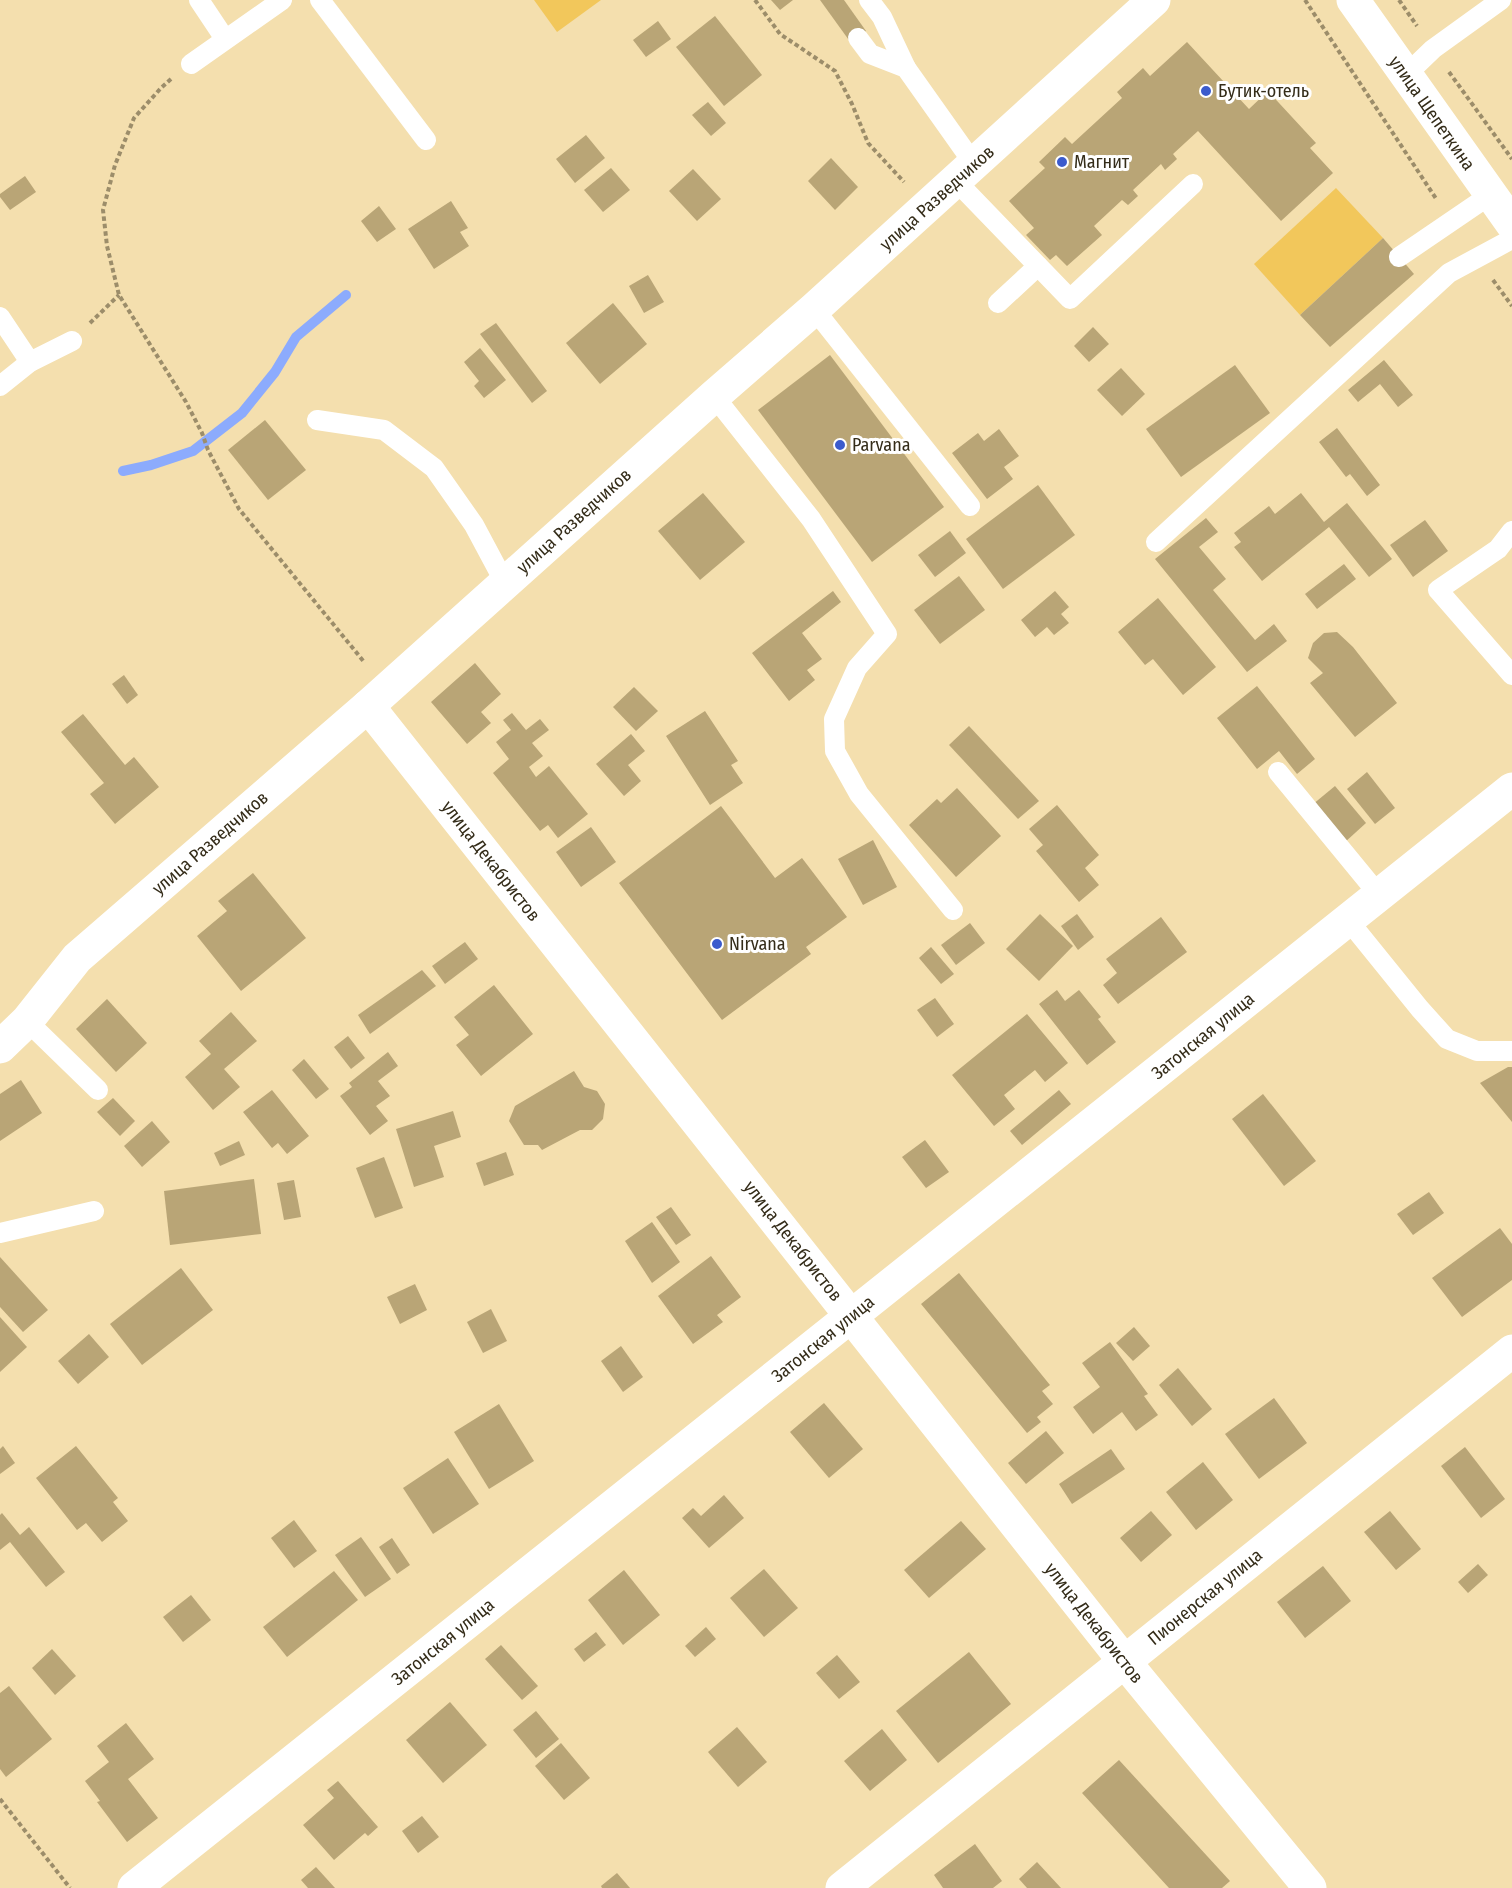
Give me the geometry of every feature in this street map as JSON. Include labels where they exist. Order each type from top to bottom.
[{"type":"street","name":"улица Разведчиков","points":[[0,1047],[27,1021],[76,958],[378,697],[814,309],[1154,0]]},
{"type":"street","name":"улица Щепеткина","points":[[1353,0],[1512,224]]},
{"type":"street","name":"улица Декабристов","points":[[378,697],[852,1316],[1124,1661],[1310,1888]]},
{"type":"street","name":"Затонская улица","points":[[134,1888],[1512,789]]},
{"type":"street","name":"Пионерская улица","points":[[842,1888],[1512,1351]]},
{"type":"lane","points":[[199,0],[225,39]]},
{"type":"lane","points":[[191,64],[282,0]]},
{"type":"lane","points":[[320,0],[426,140]]},
{"type":"lane","points":[[869,0],[882,17],[906,68],[965,172],[1038,266],[1070,299],[1193,184]]},
{"type":"lane","points":[[1406,75],[1433,49],[1501,0]]},
{"type":"lane","points":[[858,38],[870,54],[906,68]]},
{"type":"lane","points":[[1399,257],[1490,195]]},
{"type":"lane","points":[[1156,543],[1449,273],[1512,239]]},
{"type":"lane","points":[[998,303],[1038,266]]},
{"type":"lane","points":[[814,309],[970,507]]},
{"type":"lane","points":[[0,317],[30,362]]},
{"type":"lane","points":[[0,386],[30,362],[72,341]]},
{"type":"lane","points":[[714,396],[811,519],[887,634],[857,668],[834,719],[835,751],[859,794],[954,910]]},
{"type":"lane","points":[[317,420],[384,430],[434,468],[474,525],[505,584]]},
{"type":"lane","points":[[1512,531],[1498,549],[1438,590],[1512,675]]},
{"type":"lane","points":[[1278,772],[1378,895]]},
{"type":"lane","points":[[1348,920],[1447,1039],[1477,1051],[1512,1051]]},
{"type":"lane","points":[[27,1021],[98,1090]]},
{"type":"lane","points":[[0,1233],[94,1211]]},
{"type":"path","points":[[755,0],[780,34],[835,71],[868,143],[926,207]]},
{"type":"path","points":[[1305,0],[1451,221]]},
{"type":"path","points":[[1399,0],[1512,159]]},
{"type":"path","points":[[191,64],[161,88],[134,118],[115,165],[103,210],[107,246],[119,295],[186,402],[239,509],[378,697]]},
{"type":"path","points":[[1477,257],[1512,306]]},
{"type":"path","points":[[72,341],[119,295]]},
{"type":"path","points":[[0,1800],[70,1888]]},
{"type":"shaded area","points":[[534,0],[601,0],[557,32]]},
{"type":"shaded area","points":[[1336,188],[1383,238],[1300,315],[1254,264]]},
{"type":"building","points":[[771,0],[793,0],[780,10]]},
{"type":"building","points":[[820,0],[844,0],[866,31],[851,43]]},
{"type":"building","points":[[715,16],[762,75],[724,106],[676,47]]},
{"type":"building","points":[[658,21],[671,39],[646,57],[633,40]]},
{"type":"building","points":[[1187,42],[1249,109],[1268,91],[1316,143],[1310,148],[1333,173],[1281,221],[1198,131],[1173,154],[1177,159],[1165,170],[1161,164],[1133,190],[1138,196],[1128,205],[1122,200],[1094,226],[1102,235],[1067,266],[1056,255],[1050,260],[1026,235],[1034,228],[1009,201],[1045,168],[1039,162],[1065,137],[1072,144],[1122,98],[1117,92],[1143,68],[1150,76]]},
{"type":"building","points":[[708,102],[726,123],[711,136],[692,115]]},
{"type":"building","points":[[586,135],[605,158],[575,183],[556,159]]},
{"type":"building","points":[[831,158],[858,187],[835,210],[808,181]]},
{"type":"building","points":[[611,168],[630,190],[603,212],[584,190]]},
{"type":"building","points":[[693,169],[721,199],[697,221],[669,191]]},
{"type":"building","points":[[25,176],[36,192],[10,210],[0,194]]},
{"type":"building","points":[[451,201],[468,228],[460,232],[469,246],[434,269],[408,229]]},
{"type":"building","points":[[379,206],[396,229],[377,242],[361,221]]},
{"type":"building","points":[[1383,238],[1414,274],[1330,347],[1300,315]]},
{"type":"building","points":[[648,275],[664,302],[644,313],[629,286]]},
{"type":"building","points":[[613,303],[647,344],[600,384],[566,343]]},
{"type":"building","points":[[496,323],[547,391],[532,403],[480,334]]},
{"type":"building","points":[[1093,327],[1109,344],[1089,362],[1074,346]]},
{"type":"building","points":[[480,348],[506,380],[484,398],[474,386],[479,381],[464,362]]},
{"type":"building","points":[[830,355],[944,507],[872,562],[758,410]]},
{"type":"building","points":[[1384,360],[1413,395],[1398,407],[1380,384],[1358,402],[1348,390]]},
{"type":"building","points":[[1235,365],[1270,413],[1181,477],[1146,429]]},
{"type":"building","points":[[1121,368],[1145,394],[1122,416],[1097,390]]},
{"type":"building","points":[[265,420],[306,470],[268,500],[228,450]]},
{"type":"building","points":[[1337,428],[1380,485],[1367,496],[1350,474],[1346,477],[1319,442]]},
{"type":"building","points":[[999,429],[1019,456],[1004,467],[1013,479],[987,499],[952,453],[978,433],[984,441]]},
{"type":"building","points":[[1038,485],[1075,535],[1003,589],[966,539]]},
{"type":"building","points":[[703,493],[745,542],[700,580],[658,531]]},
{"type":"building","points":[[1301,493],[1324,522],[1347,503],[1392,559],[1369,577],[1329,527],[1262,581],[1234,547],[1241,542],[1234,533],[1269,506],[1275,514]]},
{"type":"building","points":[[1206,518],[1218,532],[1199,547],[1226,579],[1213,590],[1255,640],[1274,624],[1287,641],[1247,672],[1155,559]]},
{"type":"building","points":[[1425,520],[1448,551],[1413,577],[1390,545]]},
{"type":"building","points":[[950,531],[966,553],[935,577],[918,555]]},
{"type":"building","points":[[1344,564],[1356,579],[1317,609],[1305,594]]},
{"type":"building","points":[[959,576],[985,610],[940,644],[914,610]]},
{"type":"building","points":[[833,591],[841,602],[802,633],[822,659],[807,670],[815,680],[789,701],[752,653]]},
{"type":"building","points":[[1055,591],[1069,607],[1061,614],[1069,623],[1054,635],[1047,627],[1035,637],[1021,620]]},
{"type":"building","points":[[1158,598],[1216,667],[1183,695],[1153,659],[1145,665],[1118,632]]},
{"type":"building","points":[[1337,632],[1353,647],[1397,703],[1355,737],[1310,683],[1323,673],[1308,658],[1313,643],[1324,633]]},
{"type":"building","points":[[475,663],[501,694],[481,712],[491,723],[467,744],[431,702]]},
{"type":"building","points":[[124,675],[138,695],[127,704],[112,684]]},
{"type":"building","points":[[1257,686],[1315,759],[1297,774],[1279,751],[1257,769],[1217,718]]},
{"type":"building","points":[[634,687],[658,711],[636,731],[613,707]]},
{"type":"building","points":[[705,711],[738,761],[731,765],[743,783],[710,805],[666,736]]},
{"type":"building","points":[[512,713],[526,730],[540,719],[549,730],[532,743],[543,756],[529,767],[536,777],[549,766],[588,814],[558,838],[548,825],[540,831],[493,773],[509,759],[496,742],[511,730],[503,720]]},
{"type":"building","points":[[83,714],[125,765],[134,757],[159,787],[115,824],[90,794],[104,783],[61,732]]},
{"type":"building","points":[[969,726],[1039,801],[1018,819],[949,745]]},
{"type":"building","points":[[631,734],[645,751],[628,765],[641,781],[624,796],[596,764]]},
{"type":"building","points":[[1367,772],[1395,808],[1375,824],[1347,789]]},
{"type":"building","points":[[1335,786],[1366,823],[1344,843],[1312,805]]},
{"type":"building","points":[[957,788],[1001,836],[956,877],[909,825],[937,799],[941,803]]},
{"type":"building","points":[[1057,805],[1099,855],[1085,868],[1099,885],[1079,902],[1036,851],[1043,845],[1029,829]]},
{"type":"building","points":[[721,806],[775,878],[802,858],[847,917],[806,947],[811,954],[722,1020],[619,883]]},
{"type":"building","points":[[591,827],[616,862],[581,887],[556,852]]},
{"type":"building","points":[[873,840],[897,887],[863,905],[838,859]]},
{"type":"building","points":[[253,873],[306,938],[241,991],[197,936],[227,911],[218,901]]},
{"type":"building","points":[[1040,914],[1073,946],[1039,981],[1006,949]]},
{"type":"building","points":[[1077,914],[1094,937],[1078,950],[1061,926]]},
{"type":"building","points":[[1161,917],[1187,952],[1118,1004],[1103,985],[1117,973],[1106,959]]},
{"type":"building","points":[[970,923],[985,943],[956,965],[941,945]]},
{"type":"building","points":[[465,942],[478,959],[445,984],[432,966]]},
{"type":"building","points":[[931,947],[954,974],[941,984],[919,958]]},
{"type":"building","points":[[422,970],[436,986],[370,1034],[358,1015]]},
{"type":"building","points":[[494,985],[533,1034],[481,1076],[456,1045],[469,1035],[454,1017]]},
{"type":"building","points":[[1057,990],[1065,1001],[1079,990],[1101,1017],[1098,1019],[1116,1042],[1087,1065],[1039,1004]]},
{"type":"building","points":[[935,998],[954,1024],[937,1037],[917,1010]]},
{"type":"building","points":[[107,999],[147,1043],[116,1072],[76,1029]]},
{"type":"building","points":[[231,1012],[257,1041],[224,1069],[240,1087],[213,1110],[185,1077],[211,1054],[199,1041]]},
{"type":"building","points":[[1027,1014],[1068,1063],[1045,1082],[1035,1070],[1004,1095],[1015,1109],[994,1126],[952,1075]]},
{"type":"building","points":[[348,1036],[365,1058],[351,1069],[334,1047]]},
{"type":"building","points":[[388,1052],[398,1066],[378,1081],[390,1096],[376,1106],[388,1121],[370,1135],[340,1096],[352,1087],[349,1083]]},
{"type":"building","points":[[304,1059],[329,1089],[316,1099],[292,1070]]},
{"type":"building","points":[[1512,1067],[1512,1122],[1480,1083]]},
{"type":"building","points":[[574,1071],[584,1087],[597,1091],[605,1104],[603,1119],[592,1130],[580,1130],[542,1150],[538,1145],[524,1145],[509,1121],[515,1106]]},
{"type":"building","points":[[21,1080],[42,1113],[0,1141],[0,1094]]},
{"type":"building","points":[[272,1090],[309,1136],[287,1154],[278,1143],[272,1148],[243,1112]]},
{"type":"building","points":[[1059,1090],[1071,1104],[1022,1145],[1010,1131]]},
{"type":"building","points":[[1263,1094],[1316,1161],[1284,1186],[1232,1119]]},
{"type":"building","points":[[113,1098],[135,1121],[120,1136],[97,1112]]},
{"type":"building","points":[[453,1111],[461,1137],[434,1146],[444,1177],[414,1187],[396,1129]]},
{"type":"building","points":[[152,1121],[170,1142],[142,1167],[124,1146]]},
{"type":"building","points":[[925,1140],[949,1172],[926,1188],[902,1157]]},
{"type":"building","points":[[239,1141],[245,1155],[220,1166],[214,1153]]},
{"type":"building","points":[[506,1152],[514,1175],[484,1186],[476,1163]]},
{"type":"building","points":[[384,1157],[403,1208],[375,1218],[356,1168]]},
{"type":"building","points":[[254,1179],[261,1234],[170,1245],[164,1191]]},
{"type":"building","points":[[294,1180],[301,1217],[284,1220],[277,1183]]},
{"type":"building","points":[[1429,1192],[1444,1213],[1413,1235],[1397,1214]]},
{"type":"building","points":[[671,1207],[691,1235],[676,1245],[656,1217]]},
{"type":"building","points":[[652,1222],[680,1262],[652,1283],[625,1241]]},
{"type":"building","points":[[1500,1228],[1512,1244],[1512,1280],[1462,1317],[1432,1278]]},
{"type":"building","points":[[711,1256],[741,1297],[717,1315],[723,1322],[693,1344],[658,1296]]},
{"type":"building","points":[[0,1257],[48,1310],[23,1332],[0,1307]]},
{"type":"building","points":[[181,1268],[213,1310],[142,1365],[110,1324]]},
{"type":"building","points":[[959,1273],[1050,1385],[1042,1391],[1053,1404],[1037,1417],[1041,1422],[1027,1433],[921,1304]]},
{"type":"building","points":[[415,1284],[427,1310],[400,1324],[387,1297]]},
{"type":"building","points":[[491,1309],[507,1341],[483,1353],[467,1322]]},
{"type":"building","points":[[0,1317],[27,1347],[0,1372]]},
{"type":"building","points":[[1134,1327],[1150,1346],[1133,1361],[1116,1343]]},
{"type":"building","points":[[89,1334],[109,1357],[78,1384],[58,1361]]},
{"type":"building","points":[[1110,1342],[1148,1394],[1144,1396],[1158,1415],[1136,1431],[1122,1412],[1093,1434],[1073,1407],[1100,1387],[1082,1363]]},
{"type":"building","points":[[621,1346],[643,1377],[623,1392],[601,1361]]},
{"type":"building","points":[[1178,1368],[1212,1409],[1192,1426],[1159,1385]]},
{"type":"building","points":[[1274,1398],[1307,1443],[1259,1479],[1225,1434]]},
{"type":"building","points":[[824,1403],[863,1449],[829,1478],[790,1432]]},
{"type":"building","points":[[499,1404],[534,1461],[489,1489],[454,1432]]},
{"type":"building","points":[[1046,1431],[1064,1453],[1026,1484],[1008,1463]]},
{"type":"building","points":[[3,1446],[15,1463],[0,1474],[0,1449]]},
{"type":"building","points":[[76,1446],[118,1498],[113,1502],[128,1521],[102,1542],[86,1523],[77,1530],[36,1478]]},
{"type":"building","points":[[1465,1447],[1505,1499],[1481,1518],[1441,1466]]},
{"type":"building","points":[[1111,1449],[1125,1469],[1072,1504],[1059,1484]]},
{"type":"building","points":[[448,1458],[479,1504],[433,1534],[403,1488]]},
{"type":"building","points":[[1203,1462],[1233,1500],[1196,1530],[1166,1492]]},
{"type":"building","points":[[724,1495],[744,1518],[709,1548],[682,1518],[693,1508],[701,1516]]},
{"type":"building","points":[[1151,1511],[1172,1535],[1141,1562],[1120,1538]]},
{"type":"building","points":[[1390,1511],[1421,1549],[1396,1570],[1364,1532]]},
{"type":"building","points":[[2,1513],[20,1535],[29,1527],[65,1572],[46,1587],[10,1542],[0,1550],[0,1515]]},
{"type":"building","points":[[294,1520],[317,1551],[294,1568],[271,1538]]},
{"type":"building","points":[[961,1521],[986,1549],[929,1598],[904,1570]]},
{"type":"building","points":[[361,1537],[391,1579],[365,1597],[335,1555]]},
{"type":"building","points":[[392,1538],[410,1565],[397,1574],[379,1547]]},
{"type":"building","points":[[1478,1564],[1488,1575],[1468,1593],[1458,1582]]},
{"type":"building","points":[[1323,1566],[1351,1601],[1305,1638],[1277,1602]]},
{"type":"building","points":[[764,1569],[798,1608],[764,1637],[730,1598]]},
{"type":"building","points":[[624,1570],[660,1615],[623,1645],[588,1600]]},
{"type":"building","points":[[334,1571],[358,1600],[287,1657],[263,1627]]},
{"type":"building","points":[[191,1595],[211,1620],[183,1642],[163,1617]]},
{"type":"building","points":[[706,1627],[716,1639],[695,1657],[685,1646]]},
{"type":"building","points":[[596,1632],[606,1645],[584,1662],[574,1649]]},
{"type":"building","points":[[501,1645],[538,1686],[522,1700],[485,1659]]},
{"type":"building","points":[[52,1649],[76,1676],[55,1695],[32,1668]]},
{"type":"building","points":[[969,1652],[1011,1704],[938,1763],[896,1711]]},
{"type":"building","points":[[837,1655],[860,1682],[839,1699],[816,1673]]},
{"type":"building","points":[[9,1686],[52,1739],[6,1777],[0,1769],[0,1693]]},
{"type":"building","points":[[450,1702],[487,1745],[443,1783],[406,1740]]},
{"type":"building","points":[[536,1711],[559,1739],[536,1758],[513,1730]]},
{"type":"building","points":[[126,1723],[154,1759],[128,1779],[158,1818],[127,1842],[97,1802],[100,1801],[85,1781],[109,1762],[97,1746]]},
{"type":"building","points":[[737,1727],[767,1762],[738,1787],[708,1752]]},
{"type":"building","points":[[882,1729],[907,1760],[870,1791],[844,1761]]},
{"type":"building","points":[[561,1743],[590,1778],[564,1800],[535,1766]]},
{"type":"building","points":[[1119,1760],[1230,1881],[1222,1888],[1169,1888],[1082,1793]]},
{"type":"building","points":[[338,1781],[378,1827],[368,1836],[365,1833],[334,1860],[303,1825],[334,1798],[327,1790]]},
{"type":"building","points":[[422,1816],[439,1837],[418,1853],[402,1831]]},
{"type":"building","points":[[975,1844],[1002,1881],[993,1888],[943,1888],[934,1875]]},
{"type":"building","points":[[1037,1862],[1061,1888],[1027,1888],[1019,1879]]},
{"type":"building","points":[[316,1867],[335,1888],[308,1888],[301,1880]]},
{"type":"building","points":[[617,1873],[630,1888],[602,1888],[601,1886]]},
{"type":"waterway","points":[[123,471],[151,465],[193,451],[242,413],[275,372],[296,337],[346,295]]},
{"type":"place","name":"Бутик-отель","points":[[1206,91]]},
{"type":"place","name":"Магнит","points":[[1062,162]]},
{"type":"place","name":"Parvana","points":[[840,445]]},
{"type":"place","name":"Nirvana","points":[[717,944]]}]
